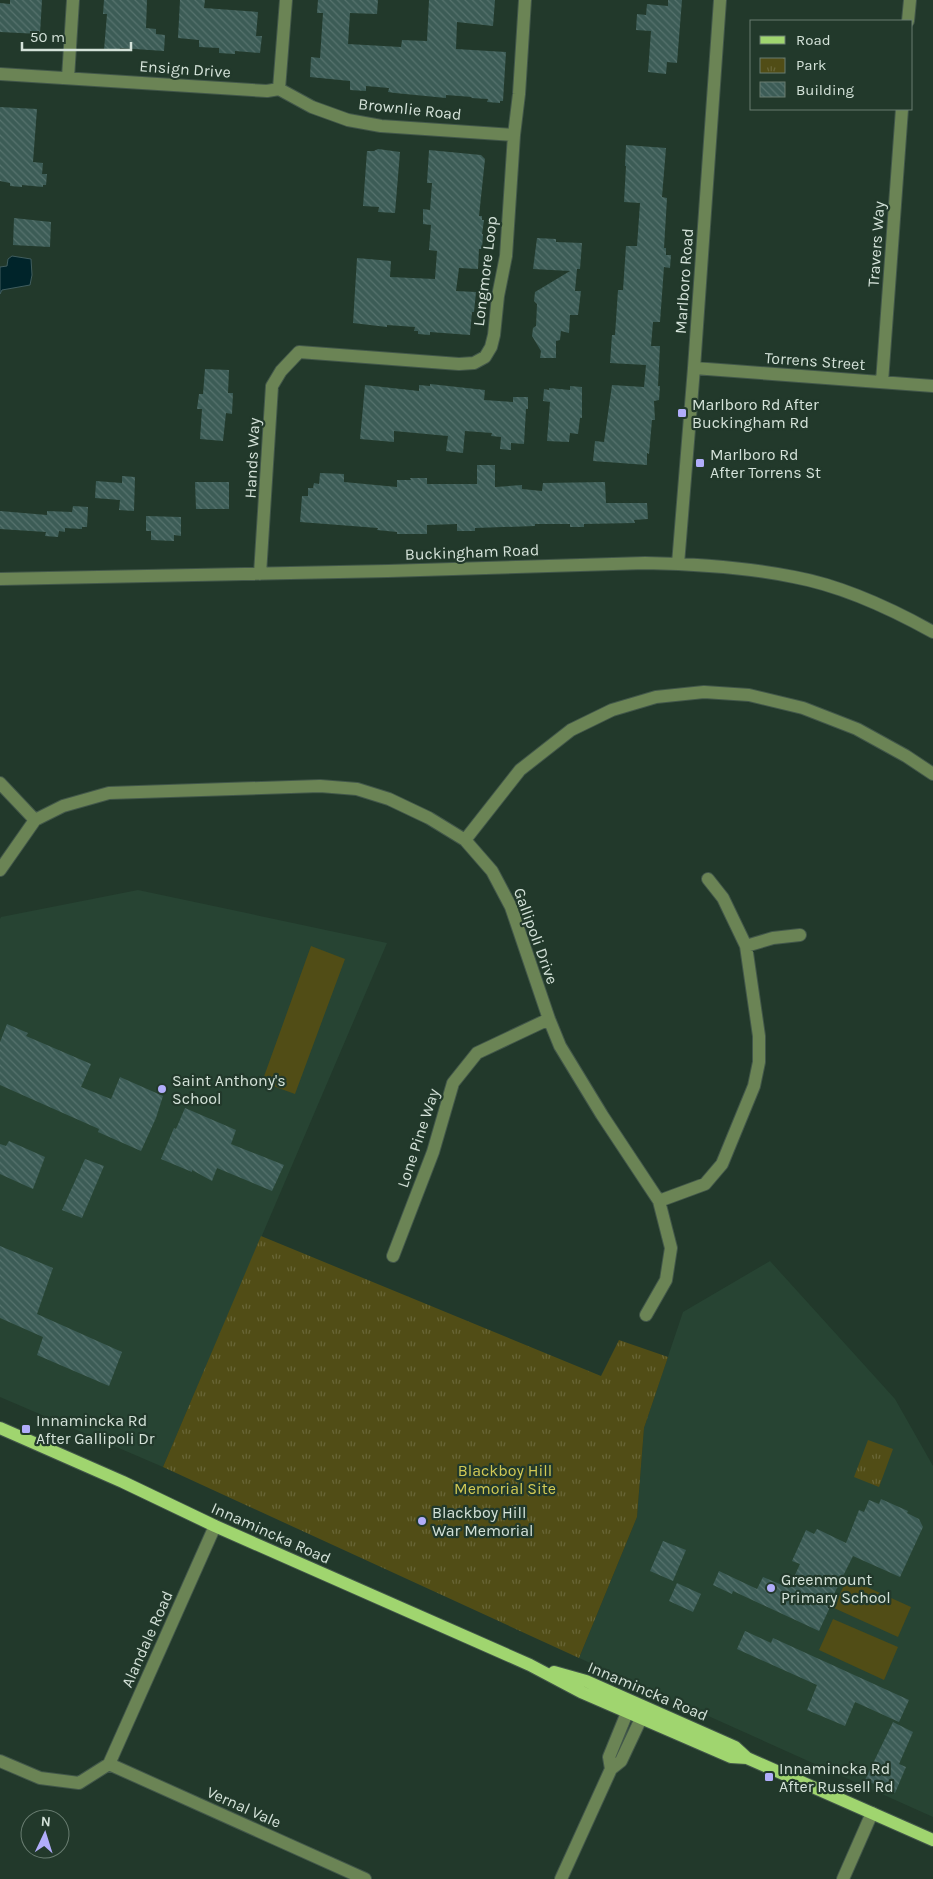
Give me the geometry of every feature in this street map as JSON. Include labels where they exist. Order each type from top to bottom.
[{"type":"main road","name":"Innamincka Road","points":[[0,1428],[123,1482],[215,1526],[530,1664],[586,1681],[643,1713],[735,1747],[748,1758],[933,1840]]},
{"type":"street","points":[[68,78],[73,0]]},
{"type":"street","points":[[279,89],[286,0]]},
{"type":"street","name":"Longmore Loop","points":[[299,352],[459,364],[474,363],[485,357],[492,347],[498,296],[506,256],[514,134],[520,94],[525,0]]},
{"type":"street","name":"Marlboro Road","points":[[678,564],[720,0]]},
{"type":"street","points":[[908,20],[910,0]]},
{"type":"street","name":"Ensign Drive","points":[[0,74],[267,91],[279,89]]},
{"type":"street","name":"Brownlie Road","points":[[279,89],[312,107],[348,120],[382,126],[514,134]]},
{"type":"street","name":"Travers Way","points":[[882,382],[902,110]]},
{"type":"street","name":"Hands Way","points":[[260,574],[272,386],[281,371],[299,352]]},
{"type":"street","name":"Torrens Street","points":[[694,368],[933,386]]},
{"type":"street","name":"Buckingham Road","points":[[0,579],[645,563],[678,564],[740,569],[796,577],[851,593],[908,618],[933,632]]},
{"type":"street","points":[[465,840],[520,770],[571,730],[612,710],[656,697],[713,692],[749,695],[802,708],[858,729],[906,756],[933,774]]},
{"type":"street","points":[[0,783],[34,820],[0,870]]},
{"type":"street","name":"Gallipoli Drive","points":[[34,820],[63,806],[108,793],[320,786],[357,789],[389,799],[429,818],[465,840],[492,871],[511,907],[560,1046],[602,1115],[659,1201],[671,1248],[666,1280],[646,1315]]},
{"type":"street","points":[[659,1201],[705,1184],[722,1164],[754,1086],[759,1062],[759,1036],[746,946],[723,898],[708,879]]},
{"type":"street","points":[[746,946],[773,938],[800,935]]},
{"type":"street","name":"Lone Pine Way","points":[[393,1256],[433,1152],[453,1083],[477,1054],[549,1019]]},
{"type":"street","name":"Alandale Road","points":[[109,1764],[215,1526]]},
{"type":"street","points":[[611,1769],[609,1757],[630,1707]]},
{"type":"street","points":[[561,1879],[611,1769],[621,1762],[643,1713]]},
{"type":"street","points":[[0,1761],[40,1778],[79,1784],[109,1764]]},
{"type":"street","name":"Vernal Vale","points":[[109,1764],[365,1879]]},
{"type":"street","points":[[843,1879],[872,1814]]},
{"type":"shaded area","name":"Saint Anthony's School","points":[[138,890],[387,943],[163,1467],[0,1397],[0,919],[1,917]]},
{"type":"shaded area","name":"Greenmount Primary School","points":[[770,1261],[895,1399],[933,1466],[933,1817],[579,1658],[637,1517],[644,1428],[683,1312]]},
{"type":"green space","points":[[311,946],[345,959],[295,1094],[262,1082]]},
{"type":"green space","name":"Blackboy Hill Memorial Site","points":[[261,1236],[601,1376],[619,1340],[668,1357],[644,1428],[637,1517],[579,1658],[163,1467]]},
{"type":"green space","points":[[868,1440],[893,1449],[879,1487],[854,1477]]},
{"type":"green space","points":[[847,1578],[911,1607],[898,1637],[834,1608]]},
{"type":"green space","points":[[833,1619],[898,1647],[884,1680],[819,1650]]},
{"type":"water","points":[[12,256],[31,259],[32,275],[30,285],[2,290],[0,294],[0,267],[7,266],[8,259]]},
{"type":"building","points":[[10,0],[42,0],[40,34],[0,32],[0,3],[10,4]]},
{"type":"building","points":[[104,0],[147,0],[146,28],[156,29],[156,34],[165,35],[164,51],[120,48],[119,51],[104,50],[107,14],[103,14]]},
{"type":"building","points":[[180,0],[205,0],[204,8],[258,12],[256,36],[262,36],[260,53],[235,51],[235,54],[219,53],[219,48],[199,47],[199,40],[178,38]]},
{"type":"building","points":[[318,0],[378,0],[377,14],[350,13],[348,44],[401,47],[402,40],[427,41],[429,0],[495,0],[493,26],[457,22],[456,49],[506,52],[503,101],[500,101],[500,103],[487,102],[488,99],[472,97],[446,95],[446,98],[395,93],[388,92],[389,88],[366,86],[366,91],[350,90],[350,81],[310,77],[311,57],[320,58],[323,13],[317,13]]},
{"type":"building","points":[[668,0],[682,0],[677,63],[667,62],[666,74],[648,72],[651,31],[636,30],[637,14],[646,15],[647,4],[668,6]]},
{"type":"building","points":[[0,107],[37,109],[33,162],[43,163],[42,174],[47,174],[46,185],[43,185],[43,187],[10,186],[10,183],[0,181]]},
{"type":"building","points":[[626,145],[666,148],[662,197],[667,198],[664,248],[666,248],[666,255],[671,255],[670,268],[664,267],[660,322],[653,322],[651,346],[660,346],[658,386],[660,386],[659,400],[654,401],[655,420],[652,420],[647,465],[593,461],[595,441],[604,442],[612,385],[644,387],[646,365],[610,363],[612,335],[615,335],[618,290],[623,290],[626,246],[637,246],[640,203],[624,202]]},
{"type":"building","points":[[378,149],[400,152],[395,213],[378,212],[379,207],[363,206],[367,151]]},
{"type":"building","points":[[429,150],[481,155],[485,159],[479,216],[482,216],[482,220],[484,220],[482,249],[479,249],[478,269],[459,268],[456,291],[476,292],[470,335],[430,332],[430,335],[418,334],[418,331],[414,331],[415,327],[387,325],[387,327],[353,323],[357,258],[391,261],[390,277],[435,279],[437,251],[429,250],[431,225],[423,224],[423,209],[430,210],[432,183],[427,183]]},
{"type":"building","points":[[14,218],[51,222],[50,247],[13,245]]},
{"type":"building","points":[[537,238],[556,239],[556,242],[582,243],[580,269],[577,269],[575,291],[581,291],[578,315],[570,315],[569,333],[561,331],[560,340],[556,341],[556,358],[540,358],[541,351],[532,336],[533,328],[536,326],[537,304],[534,301],[535,292],[570,271],[533,269]]},
{"type":"building","points":[[205,369],[229,370],[228,393],[233,393],[232,414],[226,413],[223,441],[200,439],[202,409],[197,409],[199,394],[203,394]]},
{"type":"building","points":[[430,384],[485,390],[484,400],[513,402],[513,397],[528,397],[524,444],[511,443],[511,450],[500,449],[501,437],[491,436],[492,433],[465,431],[463,453],[446,451],[448,436],[394,431],[394,442],[360,439],[365,385],[419,391],[419,385],[430,386]]},
{"type":"building","points":[[570,386],[582,387],[582,418],[580,418],[578,434],[570,433],[569,442],[547,441],[550,402],[543,401],[544,389],[570,390]]},
{"type":"building","points":[[477,465],[495,465],[495,487],[522,485],[522,489],[542,491],[543,483],[605,482],[606,503],[647,503],[648,519],[634,520],[635,523],[584,524],[584,527],[570,527],[570,524],[535,524],[535,526],[475,528],[475,531],[457,531],[457,524],[427,525],[427,534],[397,534],[397,532],[377,530],[378,528],[300,522],[302,496],[308,496],[308,488],[313,488],[314,483],[319,484],[320,473],[344,474],[344,482],[397,487],[397,480],[411,480],[410,478],[427,478],[427,484],[477,484]]},
{"type":"building","points":[[122,476],[135,477],[134,511],[119,510],[120,500],[95,498],[96,481],[122,483]]},
{"type":"building","points":[[195,482],[229,482],[229,509],[196,509]]},
{"type":"building","points":[[73,506],[88,507],[87,527],[82,527],[82,529],[65,528],[65,532],[59,531],[58,537],[45,536],[46,532],[0,529],[0,511],[47,515],[47,511],[72,512]]},
{"type":"building","points":[[146,516],[181,517],[181,536],[174,535],[174,541],[151,540],[151,531],[146,531]]},
{"type":"building","points":[[7,1024],[28,1033],[26,1036],[91,1064],[81,1087],[111,1099],[120,1077],[163,1096],[156,1118],[141,1151],[98,1132],[99,1129],[0,1085],[0,1042]]},
{"type":"building","points":[[185,1108],[236,1130],[231,1144],[284,1165],[272,1191],[217,1168],[212,1181],[192,1170],[192,1172],[161,1159]]},
{"type":"building","points":[[9,1141],[45,1157],[33,1189],[0,1174],[0,1144],[6,1146]]},
{"type":"building","points":[[85,1159],[104,1166],[82,1218],[62,1210]]},
{"type":"building","points":[[0,1246],[53,1268],[37,1314],[122,1352],[109,1386],[37,1355],[43,1337],[0,1318]]},
{"type":"building","points":[[881,1499],[908,1511],[907,1513],[919,1519],[923,1527],[900,1577],[853,1556],[828,1606],[830,1607],[819,1631],[733,1591],[732,1594],[713,1585],[719,1571],[757,1589],[763,1577],[789,1588],[800,1564],[792,1561],[806,1530],[814,1534],[817,1529],[846,1543],[859,1510],[864,1512],[869,1500],[879,1504]]},
{"type":"building","points":[[663,1541],[686,1550],[673,1581],[650,1571]]},
{"type":"building","points":[[677,1583],[701,1594],[693,1612],[669,1601]]},
{"type":"building","points":[[745,1631],[771,1643],[773,1638],[909,1700],[899,1722],[855,1702],[845,1726],[807,1710],[817,1685],[737,1649]]},
{"type":"building","points":[[893,1722],[913,1732],[899,1764],[906,1767],[895,1793],[865,1780]]},
{"type":"place","name":"Marlboro Rd After Buckingham Rd","points":[[682,413]]},
{"type":"place","name":"Marlboro Rd After Torrens St","points":[[700,463]]},
{"type":"place","name":"Saint Anthony's School","points":[[162,1089]]},
{"type":"place","name":"Innamincka Rd After Gallipoli Dr","points":[[26,1429]]},
{"type":"place","name":"Blackboy Hill War Memorial","points":[[422,1521]]},
{"type":"place","name":"Greenmount Primary School","points":[[771,1588]]},
{"type":"place","name":"Innamincka Rd After Russell Rd","points":[[769,1777]]}]
